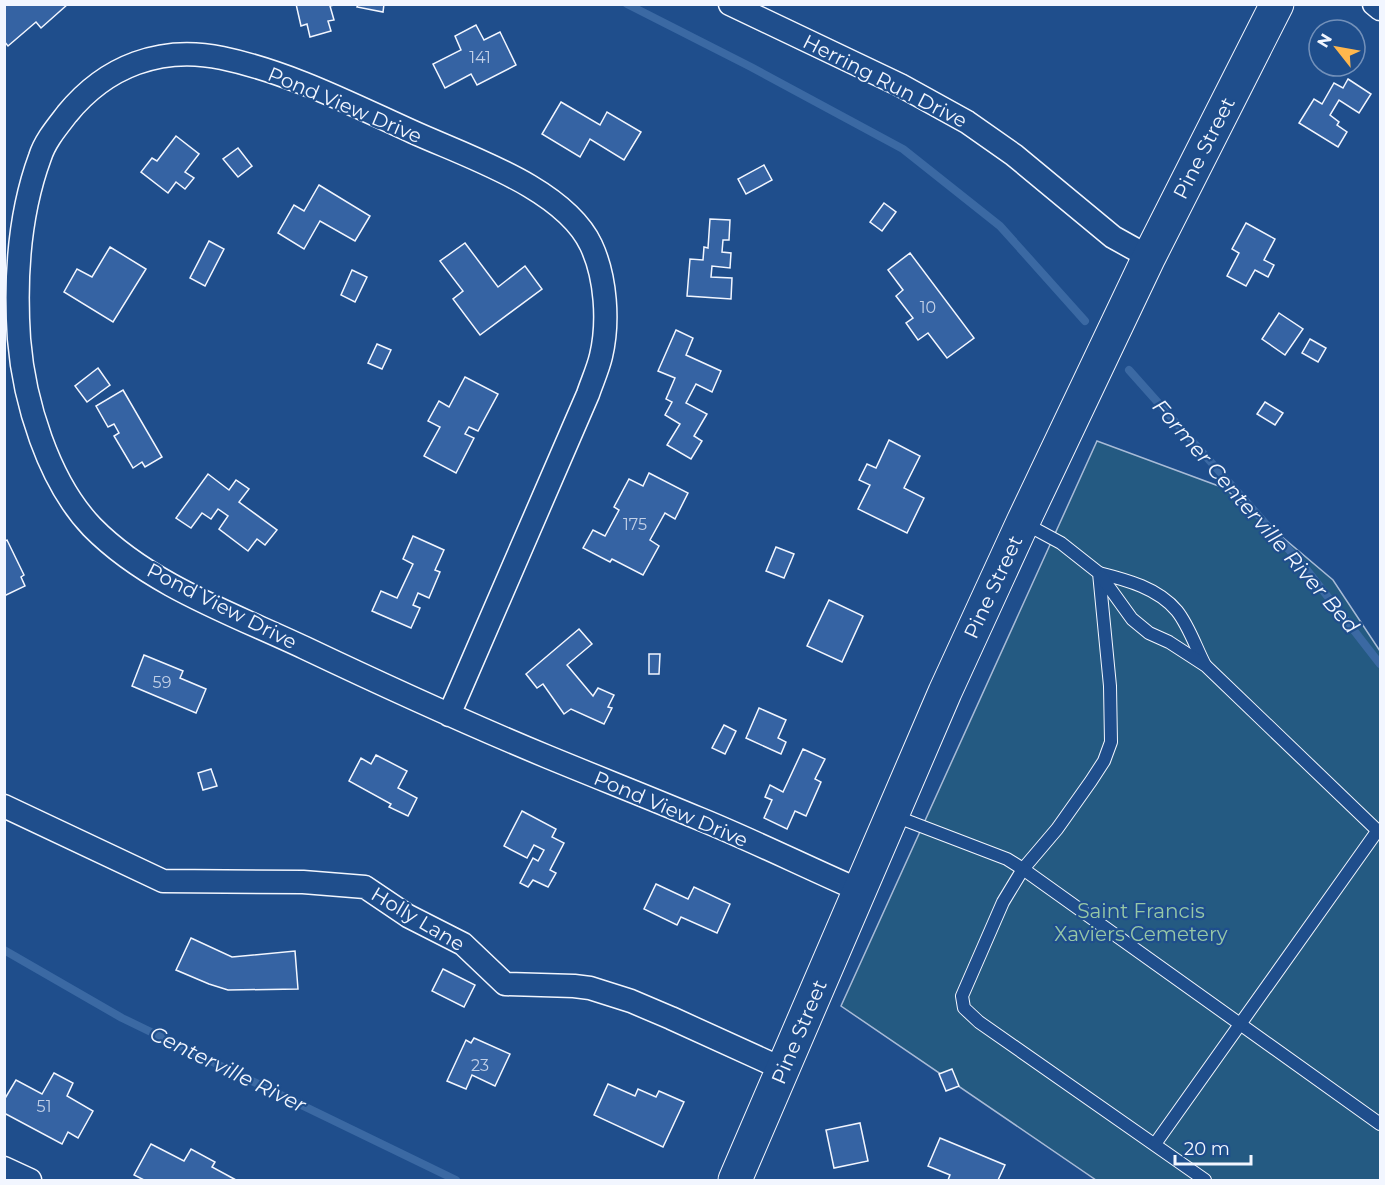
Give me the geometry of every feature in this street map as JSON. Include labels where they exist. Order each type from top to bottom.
[{"type":"main road","name":"Pine Street","points":[[735,1180],[891,815],[1023,522],[1149,257],[1277,4]]},
{"type":"street","name":"Herring Run Drive","points":[[730,4],[900,85],[967,122],[1014,155],[1113,237],[1149,257]]},
{"type":"street","points":[[1374,4],[1380,9]]},
{"type":"street","name":"Pond View Drive","points":[[449,715],[588,394],[601,358],[604,295],[591,245],[571,216],[529,185],[297,80],[220,58],[184,54],[153,58],[123,67],[98,83],[77,102],[56,128],[41,152],[26,209],[19,259],[16,301],[27,395],[38,430],[54,468],[69,496],[87,522],[111,545],[177,588],[449,715],[703,820],[859,890]]},
{"type":"street","name":"Holly Lane","points":[[4,806],[163,881],[303,882],[365,887],[408,916],[463,944],[505,984],[590,988],[631,1001],[783,1069]]},
{"type":"street","points":[[4,1168],[30,1180]]},
{"type":"lane","points":[[1023,522],[1061,543],[1099,573],[1132,619],[1149,633],[1169,642],[1206,666],[1379,831],[1155,1144]]},
{"type":"lane","points":[[1099,573],[1129,580],[1164,598],[1178,612],[1206,666]]},
{"type":"lane","points":[[1099,573],[1110,686],[1111,742],[1104,761],[1091,781],[1057,829],[1023,869],[1004,902],[967,981],[962,996],[964,1008],[979,1022],[1205,1180]]},
{"type":"lane","points":[[891,815],[1007,860],[1023,869],[1380,1124]]},
{"type":"green space","name":"Saint Francis Xaviers Cemetery","points":[[1097,441],[1224,488],[1333,580],[1380,651],[1380,1180],[1096,1180],[841,1006]]},
{"type":"building","points":[[4,4],[68,4],[41,28],[36,22],[8,46],[4,41]]},
{"type":"building","points":[[296,4],[338,4],[330,6],[334,20],[328,21],[331,31],[310,37],[307,24],[301,26]]},
{"type":"building","points":[[358,4],[384,4],[383,12],[357,7]]},
{"type":"building","points":[[476,25],[484,40],[500,32],[516,65],[477,85],[471,74],[445,88],[433,64],[461,50],[455,36]]},
{"type":"building","points":[[1348,79],[1371,94],[1359,113],[1339,100],[1330,115],[1339,122],[1337,125],[1347,132],[1338,147],[1299,123],[1314,99],[1322,104],[1334,83],[1343,88]]},
{"type":"building","points":[[561,102],[600,125],[607,112],[641,132],[624,160],[590,139],[580,157],[542,134]]},
{"type":"building","points":[[176,136],[199,154],[185,172],[194,178],[185,189],[176,182],[168,193],[141,172],[152,158],[157,161]]},
{"type":"building","points":[[238,148],[252,166],[238,177],[223,159]]},
{"type":"building","points":[[764,165],[772,180],[746,194],[738,179]]},
{"type":"building","points":[[319,185],[370,216],[355,241],[320,221],[304,249],[278,233],[294,205],[304,211]]},
{"type":"building","points":[[884,203],[896,212],[882,231],[870,222]]},
{"type":"building","points":[[710,219],[730,220],[729,240],[723,240],[722,252],[731,253],[730,268],[712,266],[711,277],[732,278],[731,299],[687,296],[690,259],[703,260],[704,247],[708,248]]},
{"type":"building","points":[[1246,223],[1275,239],[1264,260],[1274,265],[1268,277],[1255,270],[1246,286],[1227,276],[1239,253],[1232,249]]},
{"type":"building","points":[[209,241],[224,249],[205,286],[190,278]]},
{"type":"building","points":[[465,243],[498,287],[525,266],[542,289],[480,335],[453,299],[463,291],[440,261]]},
{"type":"building","points":[[110,247],[146,269],[113,322],[64,292],[77,269],[92,277]]},
{"type":"building","points":[[910,253],[974,338],[947,358],[928,333],[918,340],[906,323],[913,318],[896,296],[903,290],[888,270]]},
{"type":"building","points":[[352,270],[367,277],[355,302],[341,295]]},
{"type":"building","points":[[1279,313],[1303,329],[1285,355],[1262,339]]},
{"type":"building","points":[[676,330],[693,338],[686,355],[721,371],[712,392],[696,384],[686,403],[707,414],[694,436],[702,441],[691,459],[667,445],[680,424],[665,415],[672,402],[666,399],[675,378],[658,371]]},
{"type":"building","points":[[1310,339],[1326,348],[1318,362],[1302,353]]},
{"type":"building","points":[[377,344],[391,350],[382,369],[368,363]]},
{"type":"building","points":[[98,368],[110,385],[87,402],[75,386]]},
{"type":"building","points":[[465,377],[498,394],[478,431],[469,427],[465,434],[474,438],[456,473],[424,456],[440,427],[428,421],[439,401],[449,407]]},
{"type":"building","points":[[123,390],[162,457],[145,467],[142,462],[133,468],[114,436],[119,433],[114,424],[108,427],[96,406]]},
{"type":"building","points":[[1265,402],[1283,413],[1275,425],[1257,414]]},
{"type":"building","points":[[889,440],[920,456],[904,488],[924,498],[907,533],[858,509],[870,485],[859,480],[867,464],[876,468]]},
{"type":"building","points":[[649,473],[688,493],[675,519],[665,513],[650,540],[659,546],[643,575],[612,559],[610,562],[583,548],[593,530],[605,536],[619,510],[614,507],[629,479],[643,486]]},
{"type":"building","points":[[208,474],[229,490],[236,480],[249,489],[239,502],[277,530],[265,545],[257,539],[248,551],[219,529],[228,516],[218,509],[211,519],[202,513],[191,528],[176,518]]},
{"type":"building","points":[[413,536],[444,550],[435,570],[440,572],[429,598],[418,593],[413,605],[420,608],[411,628],[372,611],[381,591],[397,598],[413,564],[403,559]]},
{"type":"building","points":[[7,540],[24,575],[21,577],[25,586],[4,596],[4,542]]},
{"type":"building","points":[[776,547],[794,554],[784,578],[766,571]]},
{"type":"building","points":[[829,600],[863,616],[842,662],[807,646]]},
{"type":"building","points":[[579,629],[592,644],[567,665],[593,696],[598,688],[614,695],[608,707],[612,708],[604,724],[571,709],[564,714],[543,684],[537,688],[526,674]]},
{"type":"building","points":[[649,654],[660,654],[659,674],[649,674]]},
{"type":"building","points":[[144,655],[183,671],[180,678],[206,689],[196,713],[132,686]]},
{"type":"building","points":[[759,708],[786,720],[778,738],[786,742],[781,754],[746,738]]},
{"type":"building","points":[[724,725],[736,731],[725,754],[712,748]]},
{"type":"building","points":[[803,749],[825,759],[815,779],[821,782],[806,816],[795,811],[787,829],[764,818],[772,800],[765,797],[770,785],[783,792]]},
{"type":"building","points":[[376,755],[407,771],[398,788],[417,798],[408,816],[389,807],[391,804],[349,781],[361,758],[371,764]]},
{"type":"building","points":[[211,769],[217,786],[203,790],[198,773]]},
{"type":"building","points":[[522,811],[556,829],[552,837],[564,843],[550,870],[556,873],[548,887],[533,880],[528,887],[520,883],[533,858],[538,861],[544,850],[534,845],[527,858],[504,846]]},
{"type":"building","points":[[656,884],[688,899],[694,887],[730,904],[717,933],[681,917],[677,925],[644,909]]},
{"type":"building","points":[[191,938],[232,957],[295,951],[298,989],[228,990],[176,970]]},
{"type":"building","points":[[443,969],[475,985],[464,1007],[432,991]]},
{"type":"building","points":[[474,1038],[510,1054],[495,1086],[472,1075],[466,1089],[447,1081],[466,1040],[471,1043]]},
{"type":"building","points":[[952,1069],[959,1086],[946,1091],[939,1074]]},
{"type":"building","points":[[54,1073],[73,1083],[67,1096],[93,1111],[78,1138],[68,1132],[62,1144],[4,1113],[4,1100],[16,1080],[42,1094]]},
{"type":"building","points":[[608,1084],[635,1096],[638,1089],[656,1097],[659,1091],[684,1102],[663,1147],[594,1115]]},
{"type":"building","points":[[860,1123],[868,1161],[834,1168],[826,1130]]},
{"type":"building","points":[[940,1138],[1005,1165],[998,1180],[948,1180],[950,1175],[928,1166]]},
{"type":"building","points":[[151,1144],[184,1161],[191,1149],[215,1162],[212,1167],[236,1180],[144,1180],[134,1175]]},
{"type":"waterway","name":"Former Centerville River Bed","points":[[627,4],[751,67],[903,149],[1000,226],[1085,321]]},
{"type":"waterway","name":"Former Centerville River Bed","points":[[1129,370],[1307,570],[1380,664]]},
{"type":"waterway","name":"Centerville River","points":[[4,950],[122,1018],[456,1180]]}]
